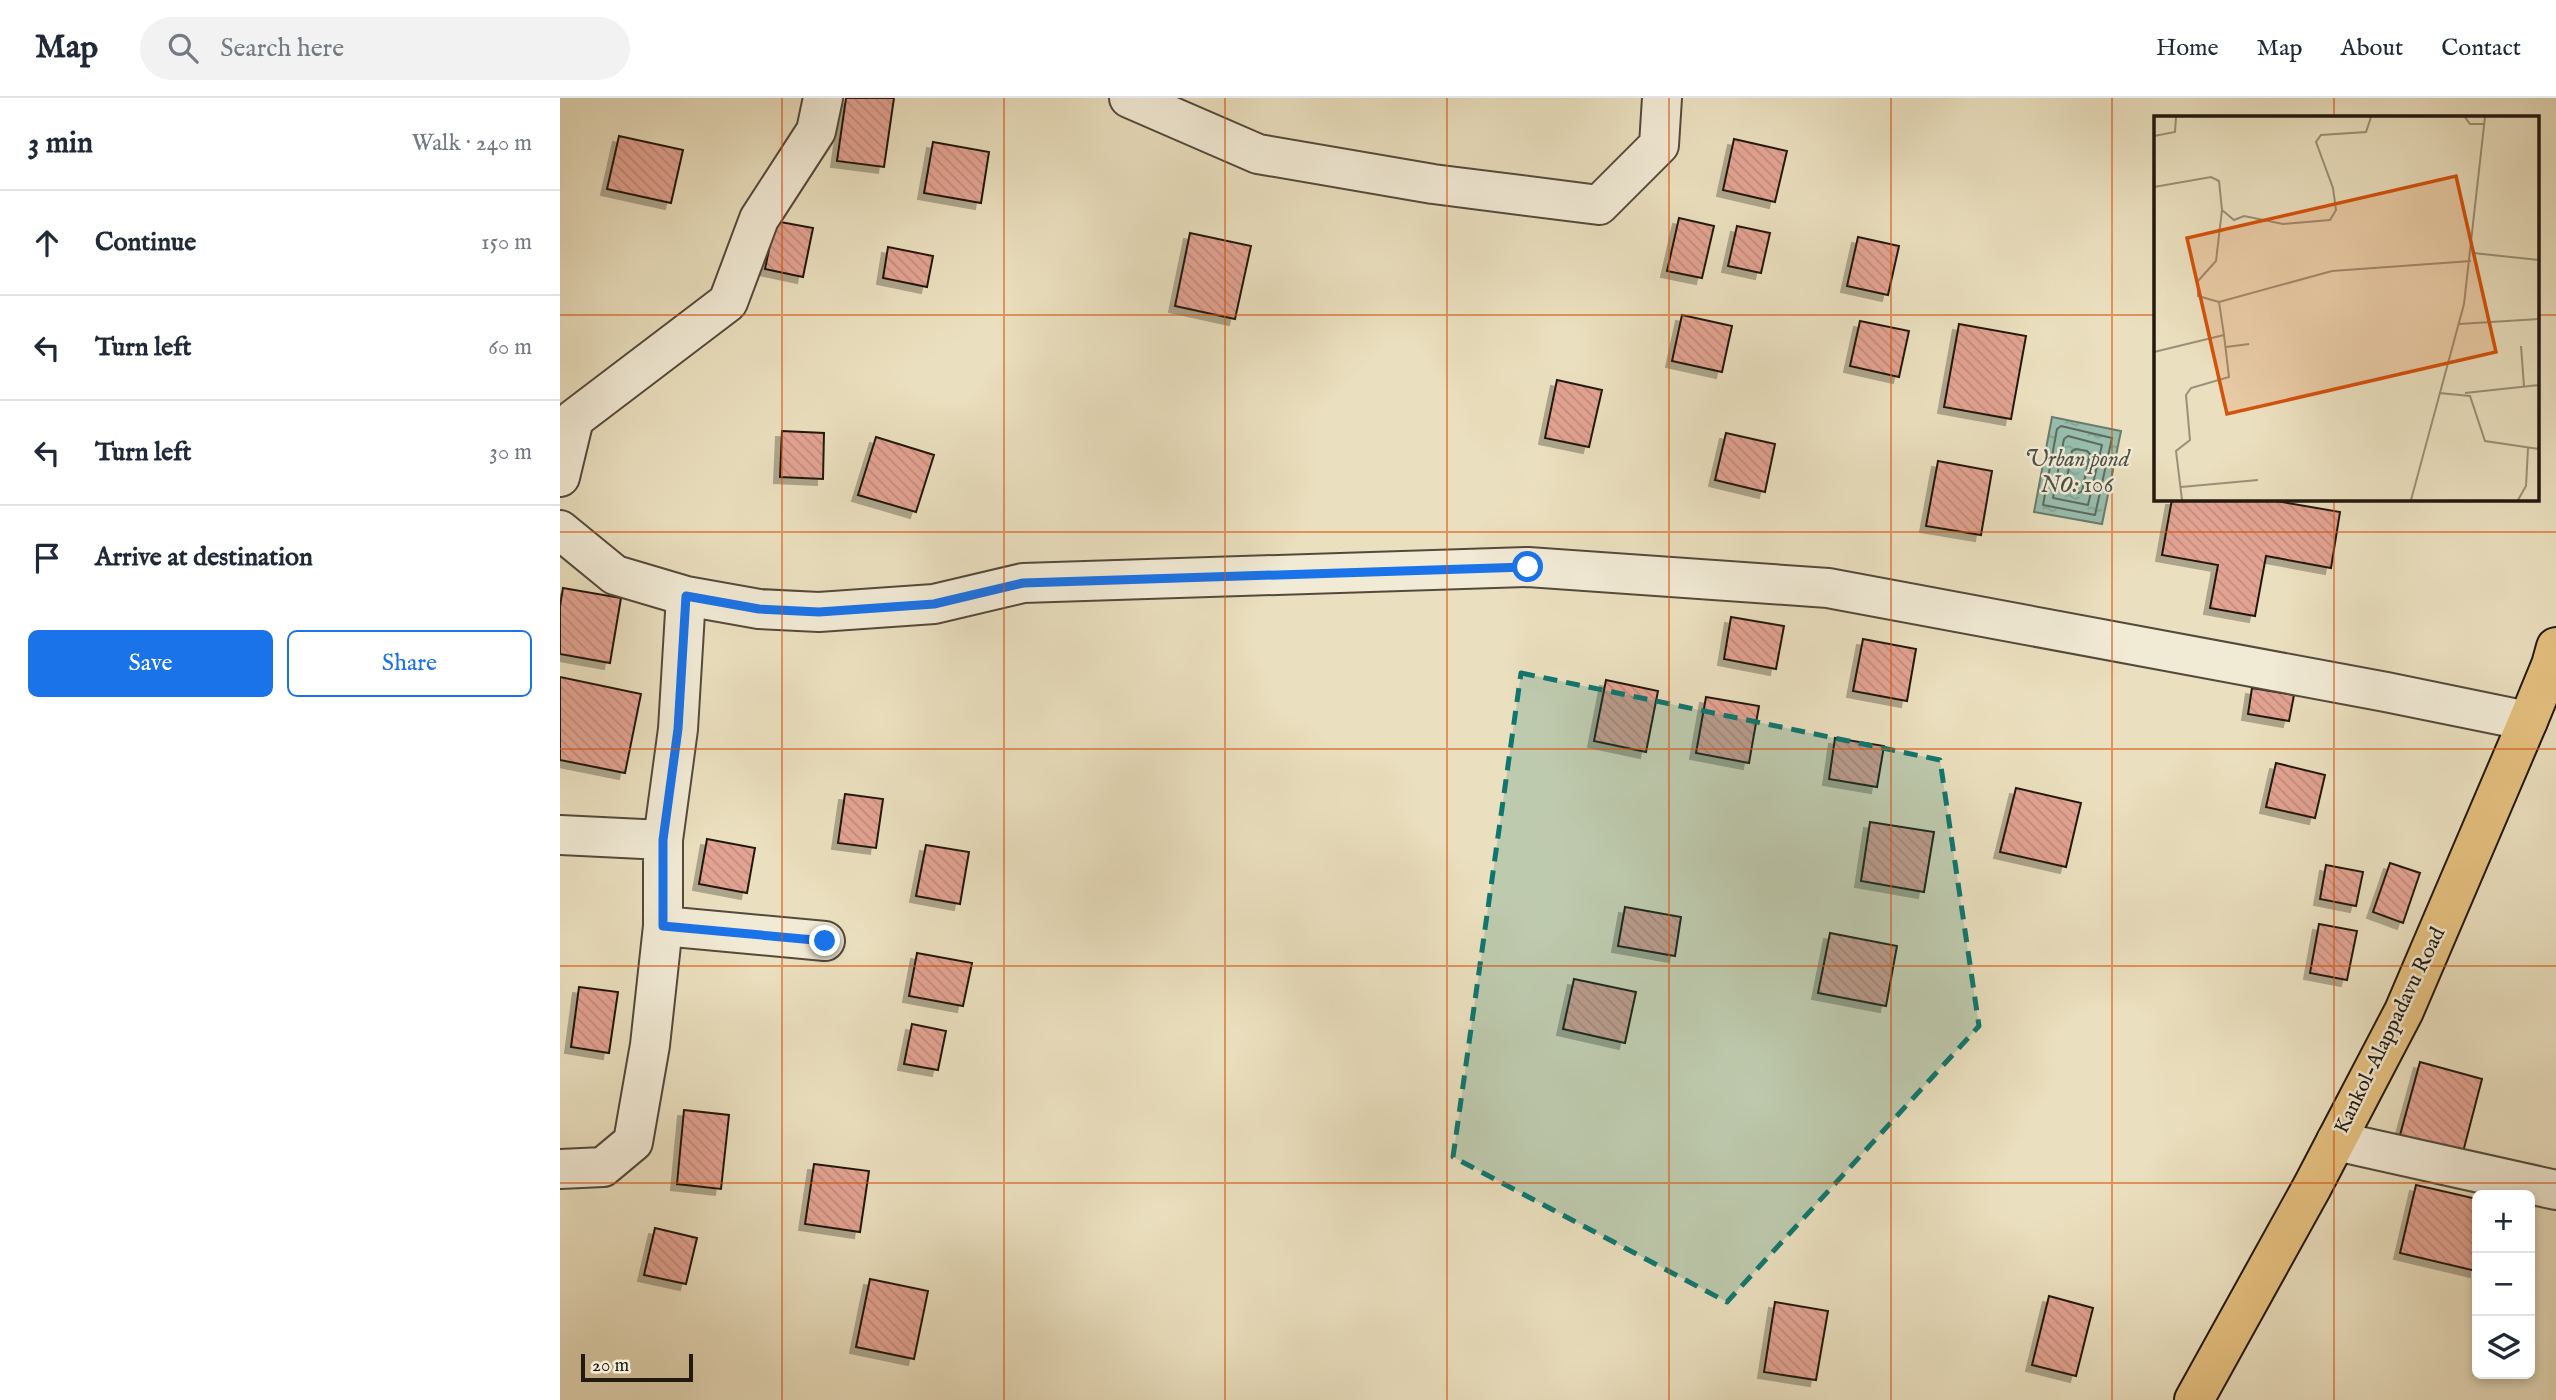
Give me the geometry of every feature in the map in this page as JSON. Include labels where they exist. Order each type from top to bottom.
[{"type":"main road","name":"Kankol-Alappadavu Road","points":[[2194,1400],[2336,1141],[2403,1011],[2554,659]]},
{"type":"street","points":[[560,477],[574,419],[729,302],[760,219],[816,131],[823,98]]},
{"type":"street","points":[[1129,98],[1258,154],[1433,184],[1599,205],[1659,145],[1662,98]]},
{"type":"street","points":[[560,530],[615,575],[686,596],[759,609],[819,612],[934,604],[1023,583],[1528,567],[1828,588],[2373,690],[2528,722]]},
{"type":"street","points":[[560,1169],[603,1167],[633,1142],[650,1045],[663,926],[663,840],[678,729],[686,596]]},
{"type":"street","points":[[560,835],[663,840]]},
{"type":"street","points":[[663,926],[825,941]]},
{"type":"street","points":[[2336,1141],[2556,1190]]},
{"type":"highlighted area","points":[[1521,673],[1940,760],[1979,1026],[1727,1302],[1453,1157]]},
{"type":"water","name":"Urban pond NO: 106","points":[[2052,417],[2121,431],[2102,524],[2034,512]]},
{"type":"building","points":[[846,98],[894,98],[884,167],[837,161]]},
{"type":"building","points":[[619,136],[683,150],[671,203],[607,189]]},
{"type":"building","points":[[1734,139],[1787,151],[1775,202],[1723,190]]},
{"type":"building","points":[[933,142],[989,152],[981,203],[924,193]]},
{"type":"building","points":[[1679,218],[1714,226],[1702,278],[1667,271]]},
{"type":"building","points":[[775,221],[813,228],[803,277],[765,269]]},
{"type":"building","points":[[1737,226],[1770,233],[1761,273],[1728,266]]},
{"type":"building","points":[[1190,233],[1251,246],[1235,319],[1175,306]]},
{"type":"building","points":[[1858,237],[1899,246],[1888,295],[1847,286]]},
{"type":"building","points":[[888,247],[933,256],[927,287],[883,278]]},
{"type":"building","points":[[1682,315],[1732,326],[1722,372],[1672,361]]},
{"type":"building","points":[[1860,321],[1909,331],[1899,377],[1850,366]]},
{"type":"building","points":[[1959,324],[2026,336],[2011,419],[1944,407]]},
{"type":"building","points":[[1557,380],[1602,390],[1589,447],[1545,438]]},
{"type":"building","points":[[782,431],[824,433],[823,479],[780,477]]},
{"type":"building","points":[[1726,433],[1775,444],[1765,492],[1715,480]]},
{"type":"building","points":[[876,437],[934,455],[916,512],[858,495]]},
{"type":"building","points":[[1938,461],[1992,471],[1981,535],[1926,526]]},
{"type":"building","points":[[2172,500],[2276,500],[2340,512],[2331,568],[2266,556],[2255,616],[2210,608],[2218,565],[2162,555]]},
{"type":"building","points":[[563,588],[621,598],[610,663],[560,654],[560,606]]},
{"type":"building","points":[[1731,617],[1784,626],[1776,669],[1724,659]]},
{"type":"building","points":[[1863,639],[1916,649],[1907,701],[1853,691]]},
{"type":"building","points":[[560,677],[641,694],[625,773],[560,760]]},
{"type":"building","points":[[1606,680],[1658,691],[1646,752],[1594,741]]},
{"type":"building","points":[[2252,688],[2294,695],[2289,721],[2248,714]]},
{"type":"building","points":[[1706,697],[1759,706],[1749,763],[1696,753]]},
{"type":"building","points":[[1835,738],[1884,746],[1877,787],[1829,779]]},
{"type":"building","points":[[2276,763],[2325,775],[2315,818],[2266,807]]},
{"type":"building","points":[[2016,788],[2081,803],[2066,867],[2000,852]]},
{"type":"building","points":[[845,794],[883,799],[876,848],[838,843]]},
{"type":"building","points":[[1870,822],[1934,832],[1924,892],[1861,881]]},
{"type":"building","points":[[707,839],[755,848],[747,893],[699,884]]},
{"type":"building","points":[[926,845],[969,852],[960,904],[916,896]]},
{"type":"building","points":[[2390,863],[2420,873],[2403,923],[2373,912]]},
{"type":"building","points":[[2326,865],[2363,872],[2356,906],[2320,899]]},
{"type":"building","points":[[1625,907],[1681,917],[1675,956],[1618,946]]},
{"type":"building","points":[[2319,924],[2357,931],[2347,980],[2310,973]]},
{"type":"building","points":[[1830,933],[1897,946],[1886,1006],[1818,993]]},
{"type":"building","points":[[917,953],[972,963],[963,1006],[909,996]]},
{"type":"building","points":[[1574,979],[1636,992],[1625,1043],[1563,1029]]},
{"type":"building","points":[[579,987],[618,992],[609,1053],[571,1047]]},
{"type":"building","points":[[912,1024],[946,1031],[938,1070],[904,1064]]},
{"type":"building","points":[[2420,1062],[2482,1079],[2463,1152],[2400,1135]]},
{"type":"building","points":[[684,1110],[729,1115],[721,1189],[677,1184]]},
{"type":"building","points":[[814,1164],[869,1171],[860,1232],[805,1224]]},
{"type":"building","points":[[2416,1185],[2472,1198],[2472,1270],[2400,1253]]},
{"type":"building","points":[[655,1228],[697,1238],[686,1284],[644,1275]]},
{"type":"building","points":[[870,1279],[928,1291],[914,1359],[856,1347]]},
{"type":"building","points":[[2049,1296],[2093,1308],[2076,1376],[2032,1365]]},
{"type":"building","points":[[1775,1302],[1828,1311],[1816,1380],[1764,1372]]},
{"type":"route","points":[[825,941],[663,926],[663,840],[678,729],[686,596],[759,609],[819,612],[934,604],[1023,583],[1528,567]]}]
